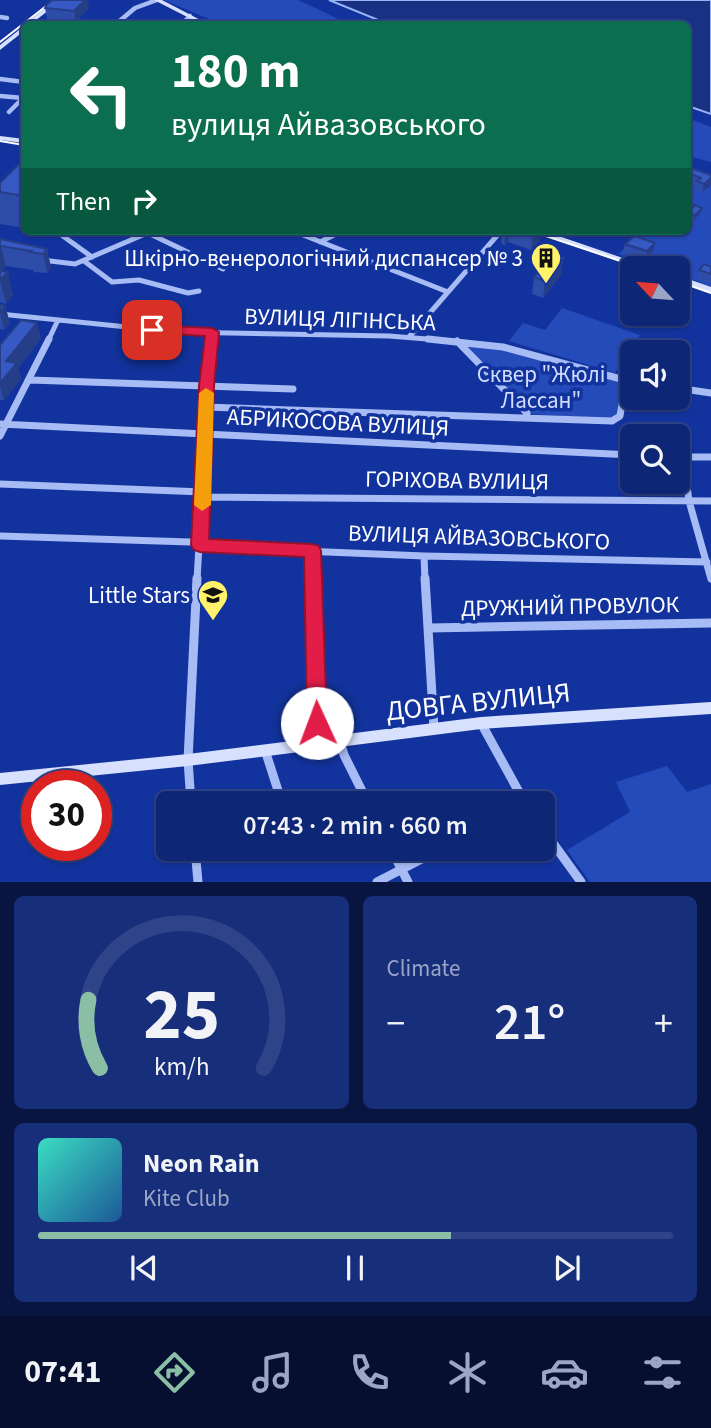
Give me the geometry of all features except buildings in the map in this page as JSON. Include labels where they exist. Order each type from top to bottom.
[{"type":"street","points":[[32,21],[59,0]]},
{"type":"street","points":[[120,21],[135,8],[157,0],[199,21]]},
{"type":"street","points":[[185,21],[190,16]]},
{"type":"street","points":[[0,17],[7,18]]},
{"type":"street","points":[[0,48],[21,30]]},
{"type":"street","points":[[0,79],[21,82]]},
{"type":"street","points":[[0,96],[21,98]]},
{"type":"street","points":[[9,112],[21,101]]},
{"type":"street","points":[[0,138],[21,141]]},
{"type":"street","points":[[62,235],[92,257]]},
{"type":"street","points":[[27,258],[71,264],[143,235]]},
{"type":"street","points":[[156,235],[223,269]]},
{"type":"street","points":[[303,235],[447,292]]},
{"type":"street","points":[[320,242],[334,235]]},
{"type":"street","points":[[409,337],[498,235]]},
{"type":"street","points":[[548,235],[620,259]]},
{"type":"street","points":[[83,261],[115,282],[139,280],[188,293],[199,291]]},
{"type":"street","points":[[690,283],[711,290]]},
{"type":"street","name":"ВУЛИЦЯ ЛІГІНСЬКА","points":[[0,314],[176,332],[409,337],[457,341],[503,347],[620,379]]},
{"type":"street","points":[[0,436],[58,320]]},
{"type":"street","points":[[190,791],[188,760],[204,435],[212,332]]},
{"type":"street","points":[[457,341],[527,413],[527,418]]},
{"type":"street","points":[[30,380],[293,389]]},
{"type":"street","points":[[690,390],[711,393]]},
{"type":"street","points":[[206,407],[615,421],[622,410]]},
{"type":"street","name":"АБРИКОСОВА ВУЛИЦЯ","points":[[4,424],[620,454]]},
{"type":"street","points":[[690,457],[711,457]]},
{"type":"street","name":"ГОРІХОВА ВУЛИЦЯ","points":[[0,484],[203,494],[711,501]]},
{"type":"street","points":[[688,494],[711,579]]},
{"type":"street","name":"ВУЛИЦЯ АЙВАЗОВСЬКОГО","points":[[0,536],[190,542],[200,545],[424,556],[707,562]]},
{"type":"street","points":[[312,551],[318,743]]},
{"type":"street","points":[[424,556],[433,729]]},
{"type":"street","name":"ДРУЖНИЙ ПРОВУЛОК","points":[[429,628],[711,623]]},
{"type":"street","name":"ДОВГА ВУЛИЦЯ","points":[[0,779],[188,760],[481,723],[569,715],[711,708]]},
{"type":"street","points":[[481,723],[519,791]]},
{"type":"street","points":[[340,741],[362,791]]},
{"type":"street","points":[[265,750],[278,791]]},
{"type":"street","points":[[555,846],[580,882]]},
{"type":"street","points":[[196,861],[198,882]]},
{"type":"street","points":[[397,861],[408,882]]},
{"type":"street","points":[[377,882],[417,861]]},
{"type":"green space","points":[[164,0],[298,0],[343,21],[214,21]]},
{"type":"green space","points":[[691,119],[711,127],[711,162],[691,157]]},
{"type":"green space","points":[[691,174],[711,175],[711,287],[690,278],[690,256],[618,254],[641,235],[691,235]]},
{"type":"green space","points":[[562,308],[640,335],[637,340],[620,340],[620,365],[615,373],[509,341],[523,323],[545,330]]},
{"type":"green space","name":"Сквер \"Жюлі Лассан\"","points":[[457,342],[503,348],[620,380],[620,419],[528,414]]},
{"type":"green space","points":[[667,766],[687,792],[711,784],[711,882],[590,882],[567,850],[630,812],[616,782]]},
{"type":"shaded area","points":[[329,0],[711,0],[711,114],[691,107],[691,21],[381,21]]},
{"type":"tram line","points":[[27,21],[54,0]]},
{"type":"tram line","points":[[0,42],[21,26]]},
{"type":"tram line","points":[[0,141],[21,144]]},
{"type":"tram line","points":[[543,235],[620,261]]},
{"type":"tram line","points":[[690,286],[711,293]]},
{"type":"slow traffic","points":[[202,505],[206,393]]},
{"type":"place","name":"Шкірно-венерологічний диспансер № 3","points":[[546,285]]},
{"type":"place","name":"Little Stars","points":[[213,622]]},
{"type":"route","points":[[152,330],[212,332],[204,435],[200,545],[312,551],[317,723]]}]
